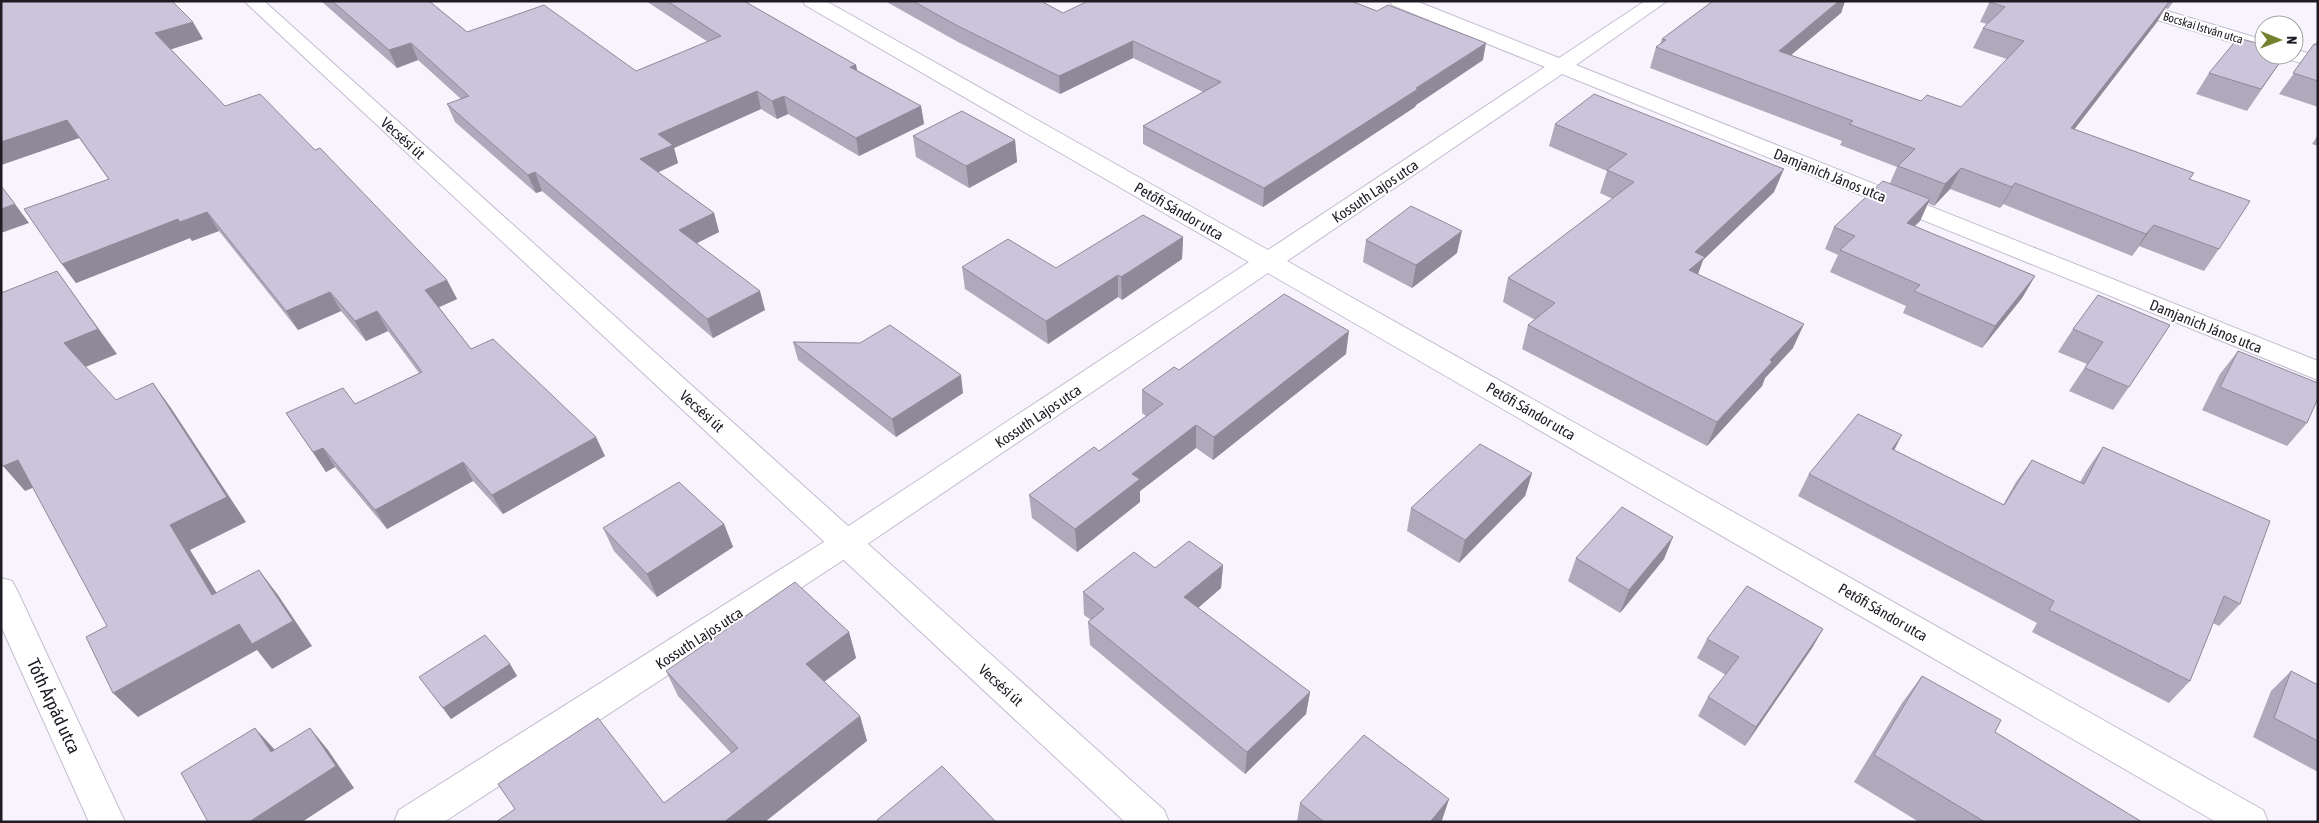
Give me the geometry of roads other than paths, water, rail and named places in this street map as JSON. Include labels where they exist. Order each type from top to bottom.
[{"type":"street","name":"Vecsési út","points":[[253,1],[1151,822]]},
{"type":"street","name":"Petőfi Sándor utca","points":[[812,1],[2250,822]]},
{"type":"street","name":"Damjanich János utca","points":[[1399,1],[2318,371]]},
{"type":"street","name":"Kossuth Lajos utca","points":[[412,822],[846,543],[1562,67],[1658,1]]},
{"type":"street","name":"Bocskai István utca","points":[[2114,1],[2254,43]]},
{"type":"street","points":[[2304,58],[2318,62]]},
{"type":"street","name":"Tóth Árpád utca","points":[[1,590],[107,822]]}]
